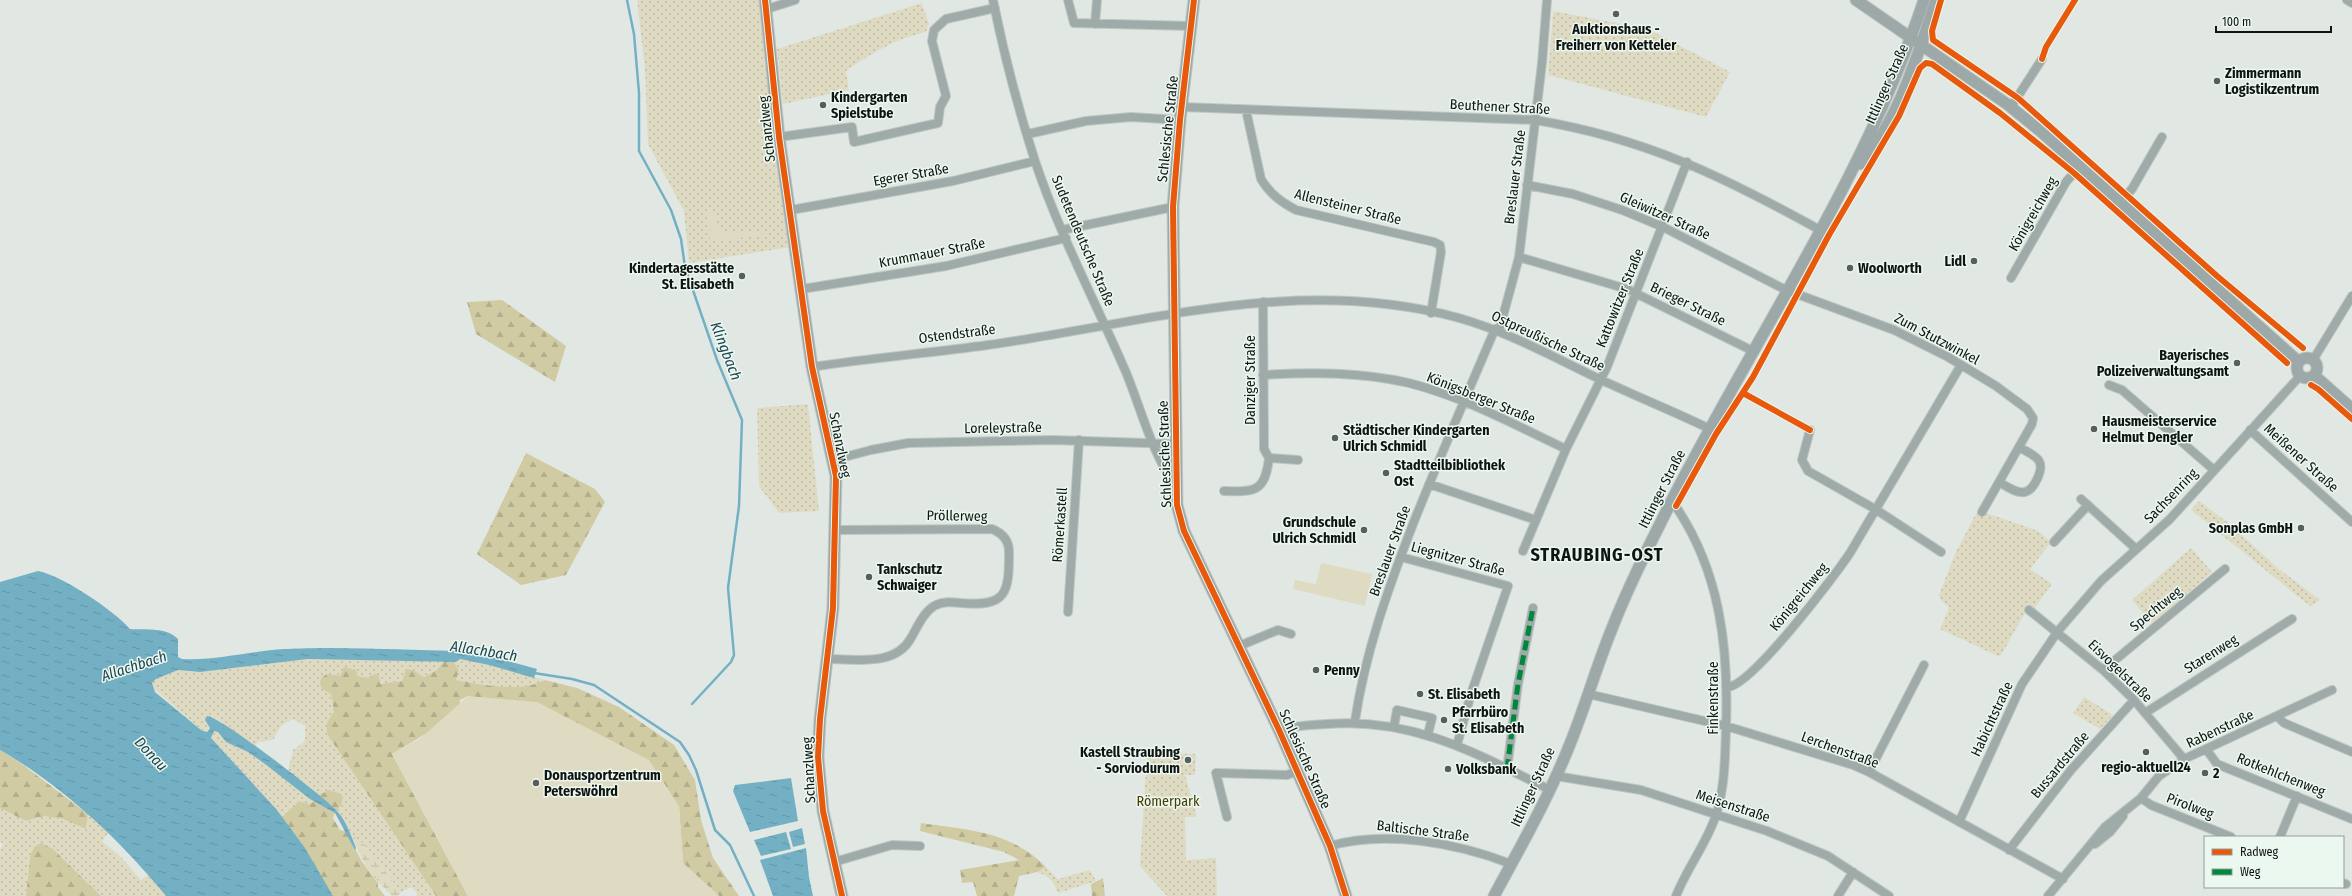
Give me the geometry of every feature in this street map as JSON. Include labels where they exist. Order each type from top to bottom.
[{"type":"street","points":[[766,5],[795,0]]},
{"type":"street","points":[[1068,0],[1074,23],[1191,26]]},
{"type":"street","points":[[1094,24],[1097,0]]},
{"type":"street","name":"Schlesische Straße","points":[[1194,0],[1180,120],[1174,207],[1175,484],[1177,505],[1184,531],[1279,730],[1330,846],[1346,896]]},
{"type":"street","name":"Breslauer Straße","points":[[1355,721],[1367,658],[1401,557],[1463,402],[1497,330],[1519,258],[1542,63],[1547,0]]},
{"type":"street","points":[[1856,0],[2011,107],[2080,166],[2299,362]]},
{"type":"street","name":"Ittlinger Straße","points":[[1494,896],[1550,790],[1626,595],[1672,500],[1851,174],[1894,81],[1924,0]]},
{"type":"street","name":"Ittlinger Straße","points":[[1851,174],[1863,160],[1886,126],[1921,46],[1936,0]]},
{"type":"street","points":[[2347,0],[2352,3]]},
{"type":"street","points":[[779,137],[852,127],[854,142],[938,123],[940,107],[946,96],[932,41],[934,30],[946,19],[994,4]]},
{"type":"street","name":"Sudetendeutsche Straße","points":[[994,4],[1008,69],[1035,161],[1064,234],[1105,325],[1163,466],[1175,484]]},
{"type":"street","name":"Schanzlweg","points":[[766,5],[779,137],[791,210],[812,367],[833,460],[837,493],[833,608],[820,719],[819,768],[823,811],[842,896]]},
{"type":"street","points":[[2011,107],[2042,59]]},
{"type":"street","name":"Beuthener Straße","points":[[1182,107],[1535,120],[1593,131],[1647,147],[1687,162],[1756,195],[1820,230]]},
{"type":"street","name":"Allensteiner Straße","points":[[1246,110],[1261,179],[1269,191],[1282,203],[1296,210],[1434,242],[1440,246],[1442,252],[1430,312]]},
{"type":"street","points":[[1028,134],[1086,121],[1131,117],[1180,120]]},
{"type":"street","points":[[2120,202],[2132,189],[2162,137]]},
{"type":"street","name":"Egerer Straße","points":[[791,210],[953,181],[1035,161]]},
{"type":"street","name":"Kattowitzer Straße","points":[[1523,551],[1566,449],[1601,380],[1637,294],[1687,162]]},
{"type":"street","name":"Königreichweg","points":[[2011,278],[2066,182],[2080,166]]},
{"type":"street","name":"Gleiwitzer Straße","points":[[1527,185],[1599,202],[1663,227],[1786,290]]},
{"type":"street","name":"Krummauer Straße","points":[[802,289],[946,266],[1064,234],[1174,207]]},
{"type":"street","name":"Brieger Straße","points":[[1519,258],[1637,294],[1753,350]]},
{"type":"street","name":"Zum Stutzwinkel","points":[[1786,290],[1871,320],[1961,365],[2008,394],[2031,413],[2033,418],[2032,424],[1982,512]]},
{"type":"street","points":[[2313,360],[2352,296]]},
{"type":"street","name":"Ostpreußische Straße","points":[[1105,325],[1212,307],[1304,299],[1400,306],[1456,317],[1497,330],[1601,380],[1710,429]]},
{"type":"street","name":"Danziger Straße","points":[[1224,491],[1256,490],[1263,483],[1267,474],[1269,458],[1263,442],[1263,302]]},
{"type":"street","name":"Ostendstraße","points":[[812,367],[886,356],[989,344],[1105,325]]},
{"type":"street","points":[[2305,358],[2313,360],[2316,365],[2314,375],[2308,378],[2300,376],[2296,370],[2299,362],[2305,358]]},
{"type":"street","name":"Königreichweg","points":[[1728,687],[1738,684],[1773,649],[1818,597],[1850,553],[1961,365]]},
{"type":"street","name":"Königsberger Straße","points":[[1263,375],[1309,372],[1374,377],[1410,384],[1463,402],[1566,449]]},
{"type":"street","points":[[2314,375],[2352,409]]},
{"type":"street","name":"Sachsenring","points":[[2058,631],[2101,581],[2135,548],[2170,518],[2300,376]]},
{"type":"street","points":[[2109,384],[2122,390],[2214,470]]},
{"type":"street","points":[[1810,430],[1802,460],[1808,471],[1875,509],[1941,552]]},
{"type":"street","name":"Meißener Straße","points":[[2250,430],[2352,522]]},
{"type":"street","name":"Loreleystraße","points":[[833,460],[871,450],[908,443],[1079,440],[1176,444]]},
{"type":"street","name":"Römerkastell","points":[[1068,612],[1079,440]]},
{"type":"street","points":[[1999,482],[2017,491],[2026,492],[2030,489],[2041,471],[2041,466],[2037,458],[2019,448]]},
{"type":"street","points":[[1269,458],[1298,460]]},
{"type":"street","points":[[1429,484],[1536,520]]},
{"type":"street","points":[[2081,499],[2135,548]]},
{"type":"street","name":"Finkenstraße","points":[[1672,500],[1695,538],[1709,568],[1722,620],[1728,687],[1725,769],[1716,814],[1676,896]]},
{"type":"street","points":[[2054,542],[2088,505]]},
{"type":"street","name":"Pröllerweg","points":[[828,659],[876,659],[895,654],[904,649],[922,619],[934,606],[951,602],[989,604],[1000,597],[1007,587],[1008,581],[1009,549],[1007,541],[1003,536],[992,529],[836,530]]},
{"type":"street","name":"Liegnitzer Straße","points":[[1401,557],[1508,586],[1471,694],[1457,745]]},
{"type":"street","name":"Spechtweg","points":[[2103,670],[2225,569]]},
{"type":"street","points":[[1507,769],[1518,684],[1533,608]]},
{"type":"street","name":"Eisvogelstraße","points":[[2029,610],[2058,631],[2103,670],[2134,700],[2184,759]]},
{"type":"street","name":"Starenweg","points":[[2145,713],[2292,619]]},
{"type":"street","points":[[1239,646],[1278,630],[1291,634]]},
{"type":"street","name":"Habichtstraße","points":[[1958,822],[2020,689],[2058,631]]},
{"type":"street","points":[[1869,772],[1924,665]]},
{"type":"street","name":"Rabenstraße","points":[[2048,896],[2089,849],[2105,827],[2140,798],[2153,782],[2184,759],[2332,690]]},
{"type":"street","name":"Lerchenstraße","points":[[1588,694],[1726,726],[1773,739],[1869,772],[2063,879]]},
{"type":"street","name":"Bussardstraße","points":[[2009,850],[2071,770],[2134,700]]},
{"type":"street","points":[[1394,726],[1397,710],[1432,718],[1428,734]]},
{"type":"street","points":[[2277,716],[2284,723],[2352,752]]},
{"type":"street","points":[[1279,730],[1292,727],[1355,721],[1394,726],[1428,734],[1457,745],[1550,790]]},
{"type":"street","name":"Rotkehlchenweg","points":[[2206,748],[2217,764],[2352,819]]},
{"type":"street","name":"Schlesische Straße","points":[[1227,817],[1216,773],[1287,775],[1297,770]]},
{"type":"street","name":"Meisenstraße","points":[[1556,776],[1641,790],[1716,814],[1812,849],[1853,872],[1889,896]]},
{"type":"street","points":[[2280,836],[2297,796]]},
{"type":"street","name":"Pirolweg","points":[[2140,798],[2151,806],[2228,836]]},
{"type":"street","name":"Baltische Straße","points":[[1330,846],[1344,842],[1378,838],[1468,849],[1511,864]]},
{"type":"street","points":[[834,862],[892,846],[920,846]]},
{"type":"street","points":[[1838,896],[1853,872]]},
{"type":"green space","points":[[637,0],[759,0],[777,169],[791,247],[689,263],[684,211],[648,144],[645,70]]},
{"type":"green space","points":[[922,3],[929,24],[926,32],[914,35],[884,47],[846,71],[849,90],[783,104],[777,49]]},
{"type":"green space","points":[[1553,11],[1648,29],[1730,72],[1706,117],[1548,75]]},
{"type":"green space","points":[[713,211],[721,233],[757,232],[765,234],[716,242],[710,239],[709,214]]},
{"type":"green space","points":[[502,300],[566,346],[555,382],[476,334],[467,302]]},
{"type":"green space","points":[[808,404],[819,511],[779,513],[759,486],[757,408]]},
{"type":"green space","points":[[526,453],[595,489],[605,502],[566,575],[521,585],[477,554]]},
{"type":"green space","points":[[2199,501],[2226,521],[2279,569],[2320,600],[2310,606],[2191,510]]},
{"type":"green space","points":[[1978,510],[2038,531],[2051,542],[2030,569],[2052,584],[2034,609],[2029,606],[2000,657],[1940,629],[1949,608],[1940,599],[1939,595],[1955,554]]},
{"type":"green space","points":[[2191,548],[2212,572],[2152,623],[2132,600]]},
{"type":"green space","points":[[1321,563],[1372,574],[1365,606],[1293,589],[1295,580],[1316,584]]},
{"type":"green space","points":[[308,659],[444,661],[437,670],[424,677],[413,670],[402,681],[380,684],[375,674],[367,678],[340,676],[322,689],[331,693],[334,711],[327,723],[327,734],[436,896],[416,896],[417,893],[412,887],[401,892],[364,844],[352,836],[337,811],[342,803],[329,790],[319,795],[288,771],[293,750],[305,741],[305,726],[293,719],[281,726],[273,740],[258,742],[255,746],[212,716],[206,722],[210,728],[207,731],[201,730],[153,688],[152,683],[156,679],[178,670],[200,672]]},
{"type":"green space","points":[[460,659],[545,680],[524,687],[501,687],[456,680],[459,670],[453,661]]},
{"type":"green space","points":[[444,661],[453,661],[459,670],[456,680],[489,686],[513,687],[535,684],[545,680],[577,688],[619,707],[674,745],[695,780],[701,820],[713,858],[739,896],[719,896],[683,863],[679,806],[468,696],[460,700],[459,714],[392,754],[468,896],[436,896],[327,734],[327,723],[334,711],[331,694],[322,689],[320,683],[321,678],[327,674],[340,676],[344,667],[356,670],[358,676],[367,678],[375,674],[379,676],[380,684],[402,681],[406,669],[413,670],[424,677],[437,670]]},
{"type":"green space","name":"Donausportzentrum Peterswöhrd","points":[[468,696],[537,702],[649,760],[679,806],[683,863],[719,896],[468,896],[392,754],[421,738]]},
{"type":"green space","points":[[2084,697],[2113,715],[2100,729],[2073,713]]},
{"type":"green space","points":[[214,731],[218,732],[226,742],[248,752],[316,801],[309,804],[299,801],[282,817],[211,738]]},
{"type":"green space","points":[[0,750],[15,759],[88,814],[86,829],[63,819],[44,816],[26,821],[0,808]]},
{"type":"green space","name":"Römerpark","points":[[1147,753],[1196,754],[1195,775],[1185,775],[1197,817],[1185,817],[1186,860],[1216,858],[1217,896],[1167,896],[1140,866]]},
{"type":"green space","points":[[329,790],[342,794],[342,803],[337,811],[319,795]]},
{"type":"green space","points":[[299,801],[309,804],[316,801],[335,813],[333,818],[340,830],[346,831],[361,860],[378,883],[378,887],[385,896],[333,896],[282,817]]},
{"type":"green space","points":[[0,808],[26,821],[44,816],[63,819],[86,829],[88,814],[109,833],[102,841],[122,858],[141,880],[148,875],[166,896],[101,896],[53,849],[30,857],[26,896],[0,896],[0,851],[3,843],[0,842]]},
{"type":"green space","points":[[921,823],[988,834],[1003,839],[1033,855],[1046,867],[1037,872],[1019,876],[1014,896],[977,896],[973,882],[962,883],[960,870],[1019,860],[1004,852],[920,831]]},
{"type":"green space","points":[[352,836],[364,844],[401,892],[398,896],[392,896],[373,875],[363,861]]},
{"type":"green space","points":[[41,843],[53,849],[101,896],[26,896],[30,857],[34,847]]},
{"type":"green space","points":[[1046,867],[1058,879],[1090,870],[1096,881],[1058,893],[1050,880],[1037,872]]},
{"type":"green space","points":[[1103,878],[1105,896],[1092,896],[1091,884]]},
{"type":"water","name":"Donau","points":[[38,571],[60,579],[73,586],[113,613],[130,629],[156,630],[173,635],[178,639],[178,657],[182,659],[208,659],[272,650],[307,648],[461,651],[465,649],[537,669],[534,678],[489,665],[460,659],[456,662],[308,659],[200,672],[178,670],[156,679],[152,683],[155,692],[201,730],[207,732],[210,728],[205,720],[207,716],[216,719],[272,758],[327,802],[343,818],[356,848],[355,850],[335,813],[310,799],[265,764],[248,752],[226,742],[218,732],[214,731],[211,738],[277,810],[305,848],[333,896],[166,896],[129,854],[68,797],[46,780],[0,750],[0,582]]},
{"type":"water","points":[[791,778],[798,821],[750,832],[733,791],[735,785]]},
{"type":"water","points":[[802,828],[805,844],[793,847],[789,832]]},
{"type":"water","points":[[786,832],[791,849],[761,856],[754,840]]},
{"type":"water","points":[[806,848],[809,877],[813,896],[773,896],[760,860]]},
{"type":"waterway","name":"Klingbach","points":[[627,0],[634,34],[639,93],[639,151],[671,210],[681,239],[685,267],[717,360],[742,420],[739,506],[728,588],[734,655],[731,662],[692,704]]},
{"type":"waterway","name":"Allachbach","points":[[534,673],[572,679],[594,685],[680,742],[689,755],[696,770],[715,830],[730,845],[754,896]]},
{"type":"marked path","points":[[1507,769],[1518,684],[1533,608]]},
{"type":"cycle path","points":[[765,0],[779,137],[812,367],[836,476],[833,608],[820,719],[818,757],[823,811],[842,896]]},
{"type":"cycle path","points":[[1194,0],[1180,120],[1173,207],[1177,505],[1184,531],[1279,730],[1330,846],[1346,896]]},
{"type":"cycle path","points":[[1941,0],[1932,31],[1933,40],[2018,98],[2217,276],[2303,348]]},
{"type":"cycle path","points":[[2042,59],[2046,47],[2075,0]]},
{"type":"cycle path","points":[[1676,506],[1716,434],[1753,377],[1829,235],[1899,116],[1920,68],[1926,63],[1932,64],[2000,113],[2074,173],[2287,363]]},
{"type":"cycle path","points":[[2311,385],[2318,389],[2352,419]]},
{"type":"cycle path","points":[[1743,393],[1810,430]]},
{"type":"place","name":"Auktionshaus - Freiherr von Ketteler","points":[[1616,14]]},
{"type":"place","name":"Zimmermann Logistikzentrum","points":[[2217,81]]},
{"type":"place","name":"Kindergarten Spielstube","points":[[823,105]]},
{"type":"place","name":"Lidl","points":[[1974,261]]},
{"type":"place","name":"Woolworth","points":[[1850,268]]},
{"type":"place","name":"Kindertagesstätte St. Elisabeth","points":[[742,276]]},
{"type":"place","name":"Bayerisches Polizeiverwaltungsamt","points":[[2237,363]]},
{"type":"place","name":"Hausmeisterservice Helmut Dengler","points":[[2094,429]]},
{"type":"place","name":"Städtischer Kindergarten Ulrich Schmidl","points":[[1335,438]]},
{"type":"place","name":"Stadtteilbibliothek Ost","points":[[1386,473]]},
{"type":"place","name":"Sonplas GmbH","points":[[2301,528]]},
{"type":"place","name":"Grundschule Ulrich Schmidl","points":[[1364,530]]},
{"type":"place","name":"Tankschutz Schwaiger","points":[[869,577]]},
{"type":"place","name":"Penny","points":[[1316,670]]},
{"type":"place","name":"St. Elisabeth","points":[[1420,694]]},
{"type":"place","name":"Pfarrbüro St. Elisabeth","points":[[1444,720]]},
{"type":"place","name":"regio-aktuell24","points":[[2146,752]]},
{"type":"place","name":"Kastell Straubing - Sorviodurum","points":[[1188,760]]},
{"type":"place","name":"Volksbank","points":[[1448,769]]},
{"type":"place","name":"2","points":[[2205,773]]},
{"type":"place","name":"Donausportzentrum Peterswöhrd","points":[[536,783]]},
{"type":"district","name":"STRAUBING-OST","points":[[1597,555]]}]
